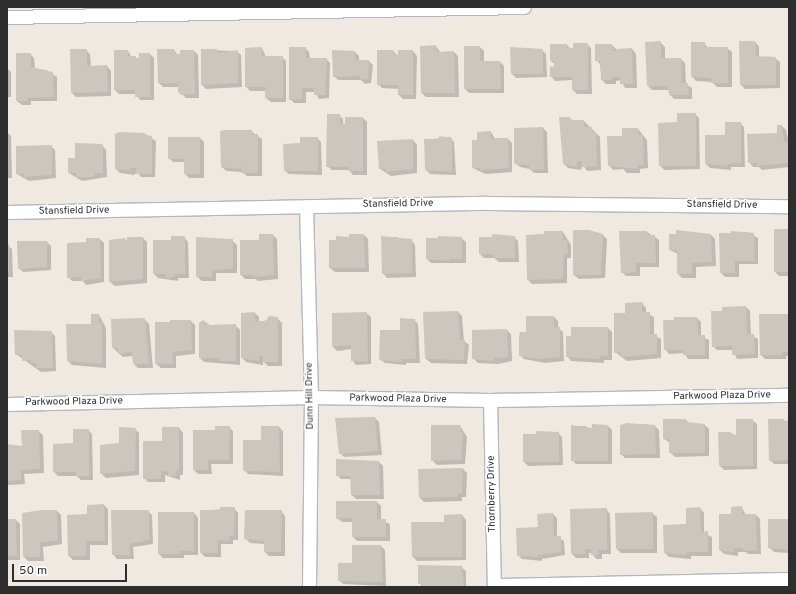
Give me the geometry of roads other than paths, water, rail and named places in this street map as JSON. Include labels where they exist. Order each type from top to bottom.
[{"type":"street","points":[[7,18],[149,11],[524,7]]},
{"type":"street","name":"Stansfield Drive","points":[[7,212],[487,203],[789,206]]},
{"type":"street","name":"Dunn Hill Drive","points":[[306,206],[311,397],[309,587]]},
{"type":"street","name":"Parkwood Plaza Drive","points":[[7,404],[311,397],[490,400],[789,395]]},
{"type":"street","name":"Thornberry Drive","points":[[490,400],[494,586]]},
{"type":"street","points":[[494,586],[789,579]]}]
